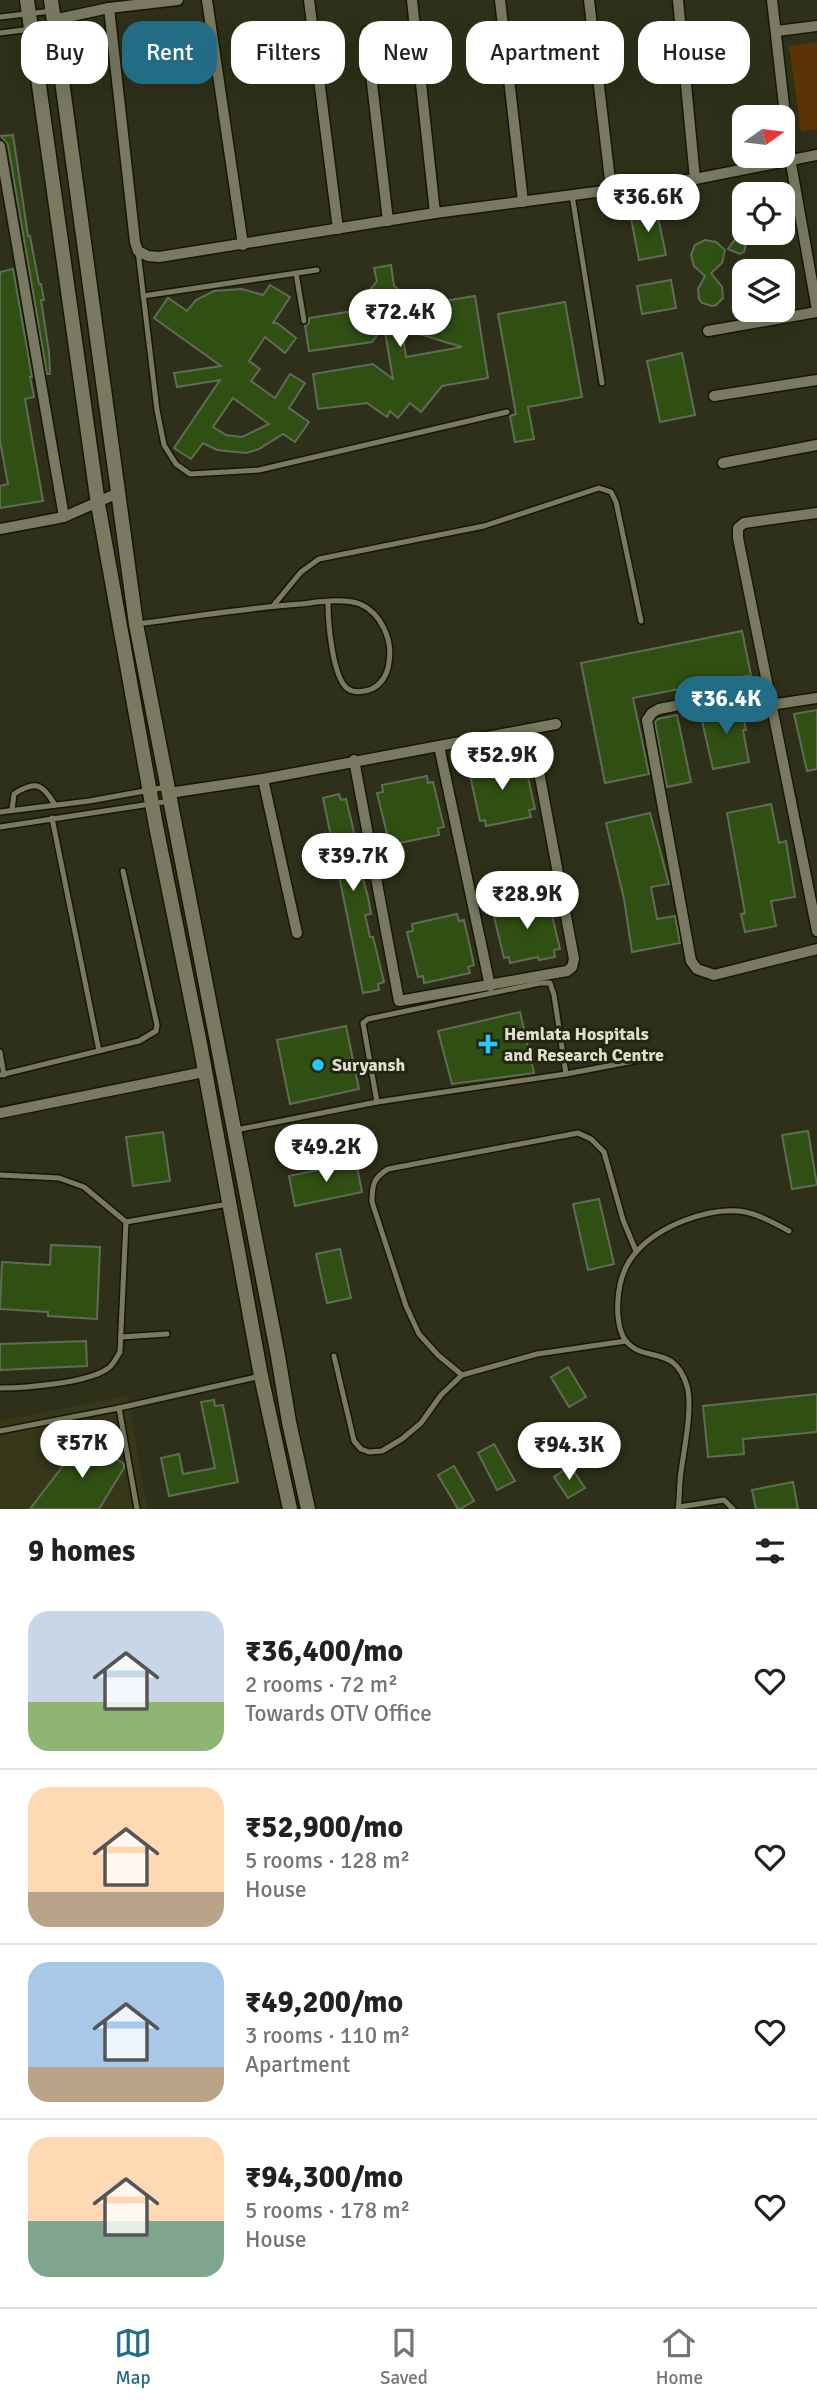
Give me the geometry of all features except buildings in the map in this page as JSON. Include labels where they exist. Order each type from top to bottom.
[{"type":"street","points":[[177,0],[130,3],[53,14],[136,624],[308,1509]]},
{"type":"street","points":[[207,0],[243,245]]},
{"type":"street","points":[[309,0],[338,229]]},
{"type":"street","points":[[412,0],[435,213]]},
{"type":"street","points":[[500,0],[523,202]]},
{"type":"street","points":[[589,0],[611,189]]},
{"type":"street","points":[[678,0],[695,179]]},
{"type":"street","points":[[772,0],[785,105]]},
{"type":"street","points":[[109,8],[127,190],[138,251],[159,257],[435,213],[695,179],[745,168]]},
{"type":"street","points":[[29,14],[98,504],[228,1204],[290,1509]]},
{"type":"street","points":[[777,31],[817,26]]},
{"type":"street","points":[[372,84],[388,221]]},
{"type":"street","points":[[0,146],[64,517]]},
{"type":"street","points":[[795,157],[817,155]]},
{"type":"street","points":[[708,331],[817,311],[792,168]]},
{"type":"street","points":[[714,396],[817,380]]},
{"type":"street","points":[[723,463],[817,445]]},
{"type":"street","points":[[0,529],[64,517],[118,493]]},
{"type":"street","points":[[817,513],[744,523],[738,528],[737,538],[817,931]]},
{"type":"street","points":[[766,688],[659,709],[647,719],[691,961],[697,969],[714,975],[817,948]]},
{"type":"street","points":[[770,705],[817,698]]},
{"type":"street","points":[[169,793],[263,779],[556,724]]},
{"type":"street","points":[[354,760],[399,1001],[490,986],[567,971],[572,967],[574,959],[531,729]]},
{"type":"street","points":[[439,746],[490,986]]},
{"type":"street","points":[[263,779],[297,933]]},
{"type":"street","points":[[0,1113],[204,1072]]},
{"type":"lane","points":[[0,33],[29,14],[53,14]]},
{"type":"lane","points":[[0,17],[53,14]]},
{"type":"lane","points":[[572,195],[602,383]]},
{"type":"lane","points":[[138,251],[164,445],[176,464],[190,474],[259,470],[507,412]]},
{"type":"lane","points":[[143,296],[317,270]]},
{"type":"lane","points":[[296,273],[304,321]]},
{"type":"lane","points":[[273,606],[301,572],[319,559],[484,526],[599,488],[611,492],[616,502],[641,621]]},
{"type":"lane","points":[[136,624],[273,606],[328,602],[352,602],[362,605],[376,615],[384,628],[390,649],[384,678],[371,690],[354,692],[346,688],[340,676],[330,634],[328,602]]},
{"type":"lane","points":[[12,810],[14,794],[34,786],[42,786],[47,790],[55,805]]},
{"type":"lane","points":[[0,827],[169,793]]},
{"type":"lane","points":[[0,812],[169,793]]},
{"type":"lane","points":[[52,818],[99,1051]]},
{"type":"lane","points":[[0,1052],[2,1075],[99,1051],[152,1035],[156,1031],[157,1025],[123,871]]},
{"type":"lane","points":[[377,1102],[363,1023],[368,1019],[540,983],[550,983],[555,995],[566,1074]]},
{"type":"lane","points":[[234,1130],[377,1102],[566,1074],[650,1058]]},
{"type":"lane","points":[[461,1375],[419,1334],[406,1306],[372,1202],[372,1185],[377,1175],[388,1169],[578,1133],[591,1139],[604,1152],[623,1220],[636,1251]]},
{"type":"lane","points":[[0,1175],[60,1178],[84,1187],[126,1222],[228,1204]]},
{"type":"lane","points":[[733,1509],[724,1500],[678,1508],[687,1433],[688,1389],[678,1367],[663,1356],[639,1349],[626,1341],[617,1316],[618,1296],[623,1272],[636,1251],[687,1219],[739,1211],[760,1216],[789,1231]]},
{"type":"lane","points":[[0,1388],[30,1388],[99,1374],[111,1368],[120,1352],[126,1222]]},
{"type":"lane","points":[[121,1337],[167,1334]]},
{"type":"lane","points":[[334,1356],[354,1441],[361,1449],[369,1452],[382,1451],[402,1439],[421,1423],[441,1395],[461,1375],[537,1354],[626,1341]]},
{"type":"lane","points":[[0,1430],[119,1408],[261,1376]]},
{"type":"lane","points":[[119,1408],[137,1509]]},
{"type":"shaded area","points":[[817,42],[817,129],[801,132],[789,46]]},
{"type":"shaded area","points":[[128,1396],[147,1509],[0,1509],[0,1421]]},
{"type":"place","name":"Hemlata Hospitals and Research Centre","points":[[488,1044]]},
{"type":"place","name":"Suryansh","points":[[318,1065]]}]
